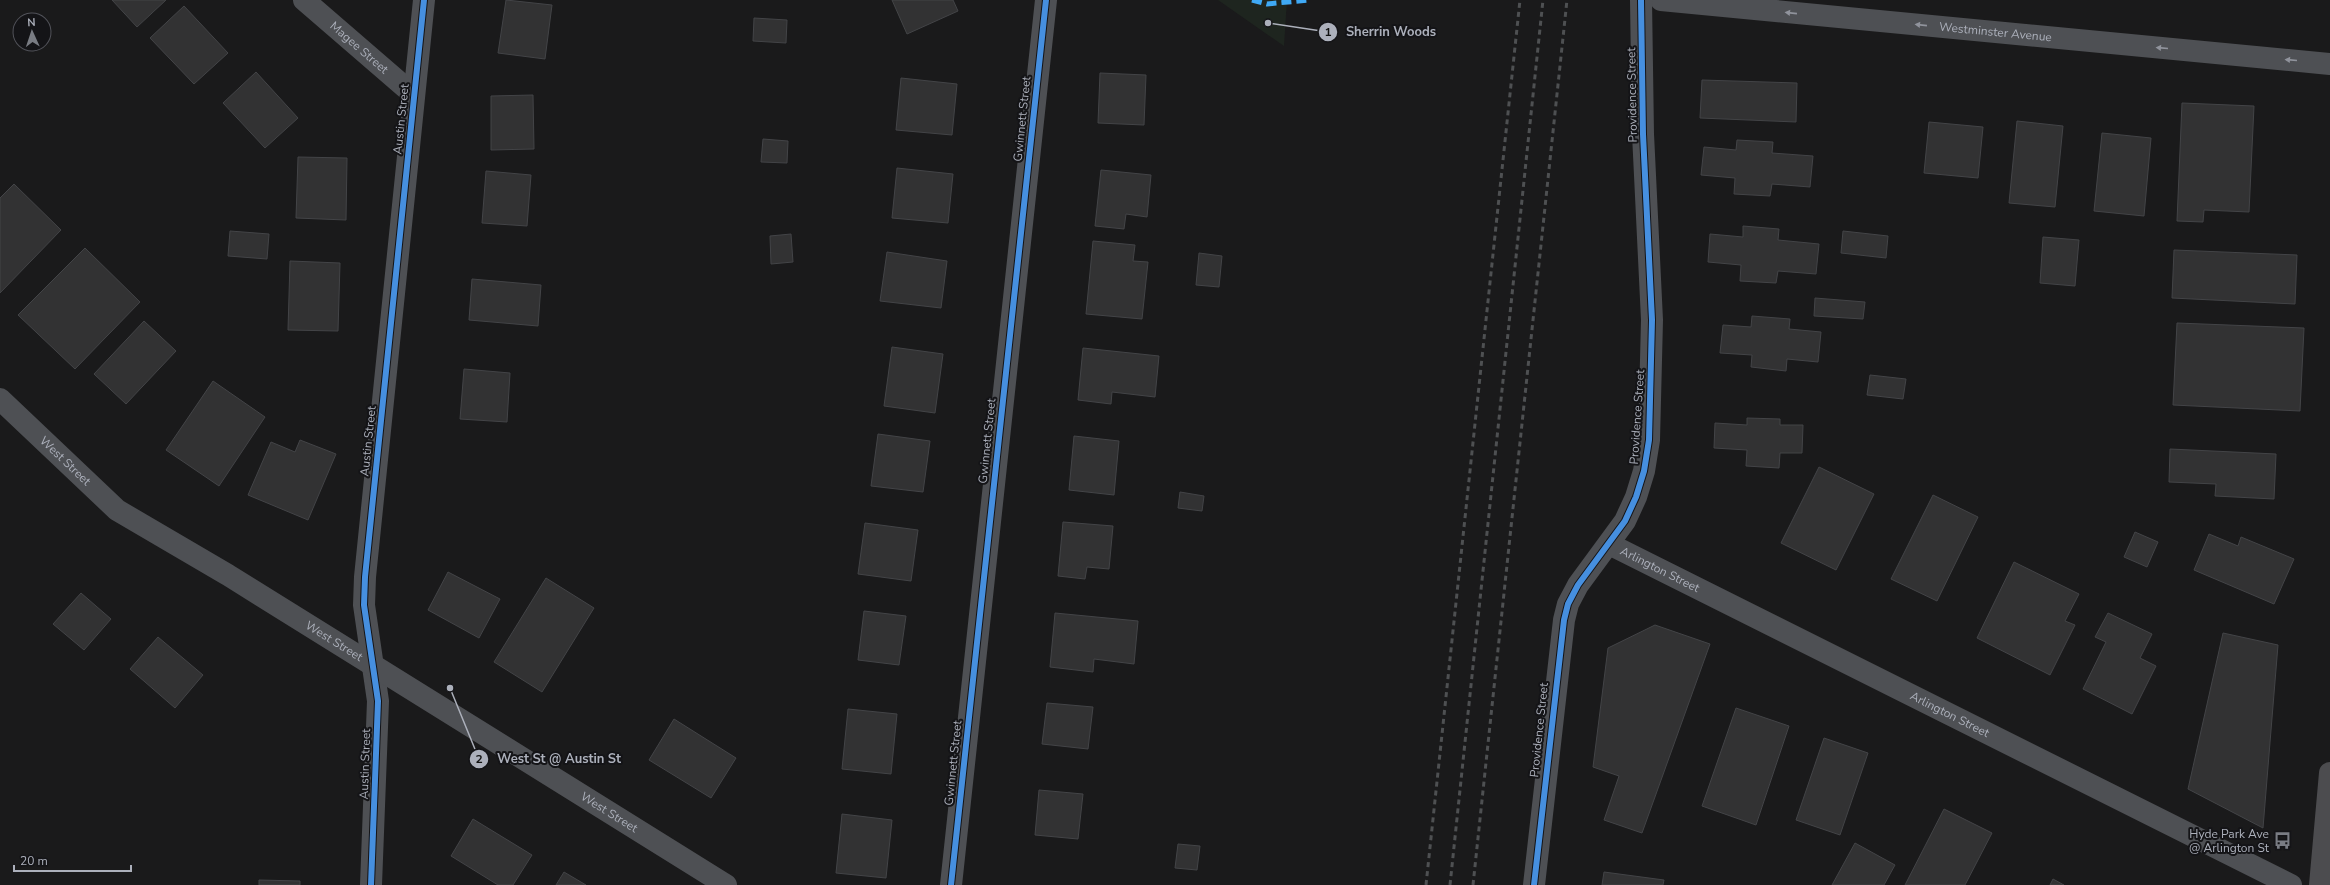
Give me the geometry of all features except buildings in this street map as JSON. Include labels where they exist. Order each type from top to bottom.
[{"type":"main road","points":[[2320,885],[2330,773]]},
{"type":"street","name":"Magee Street","points":[[304,0],[414,95]]},
{"type":"street","name":"Austin Street","points":[[371,885],[378,701],[364,605],[365,577],[424,0]]},
{"type":"street","name":"Gwinnett Street","points":[[951,885],[1046,0]]},
{"type":"street","name":"Providence Street","points":[[1534,885],[1564,620],[1568,604],[1578,585],[1625,521],[1636,497],[1644,471],[1649,440],[1652,320],[1643,134],[1641,0]]},
{"type":"street","name":"Westminster Avenue","points":[[1661,0],[2330,64]]},
{"type":"street","name":"West Street","points":[[0,399],[117,510],[228,576],[726,885]]},
{"type":"street","name":"Arlington Street","points":[[1609,544],[2291,885]]},
{"type":"shaded area","points":[[1218,0],[1287,0],[1284,46]]},
{"type":"railway","points":[[1426,885],[1520,0]]},
{"type":"railway","points":[[1450,885],[1543,0]]},
{"type":"railway","points":[[1473,885],[1567,0]]},
{"type":"marked path","points":[[1252,0],[1267,4],[1309,0]]},
{"type":"cycle path","points":[[371,885],[378,701],[364,605],[365,577],[424,0]]},
{"type":"cycle path","points":[[951,885],[1046,0]]},
{"type":"cycle path","points":[[1534,885],[1564,620],[1568,604],[1578,585],[1625,521],[1636,497],[1644,471],[1649,440],[1652,320],[1643,134],[1641,0]]},
{"type":"place","name":"Sherrin Woods","points":[[1268,23]]},
{"type":"place","name":"West St @ Austin St","points":[[450,688]]},
{"type":"place","name":"Hyde Park Ave @ Arlington St","points":[[2282,841]]}]
